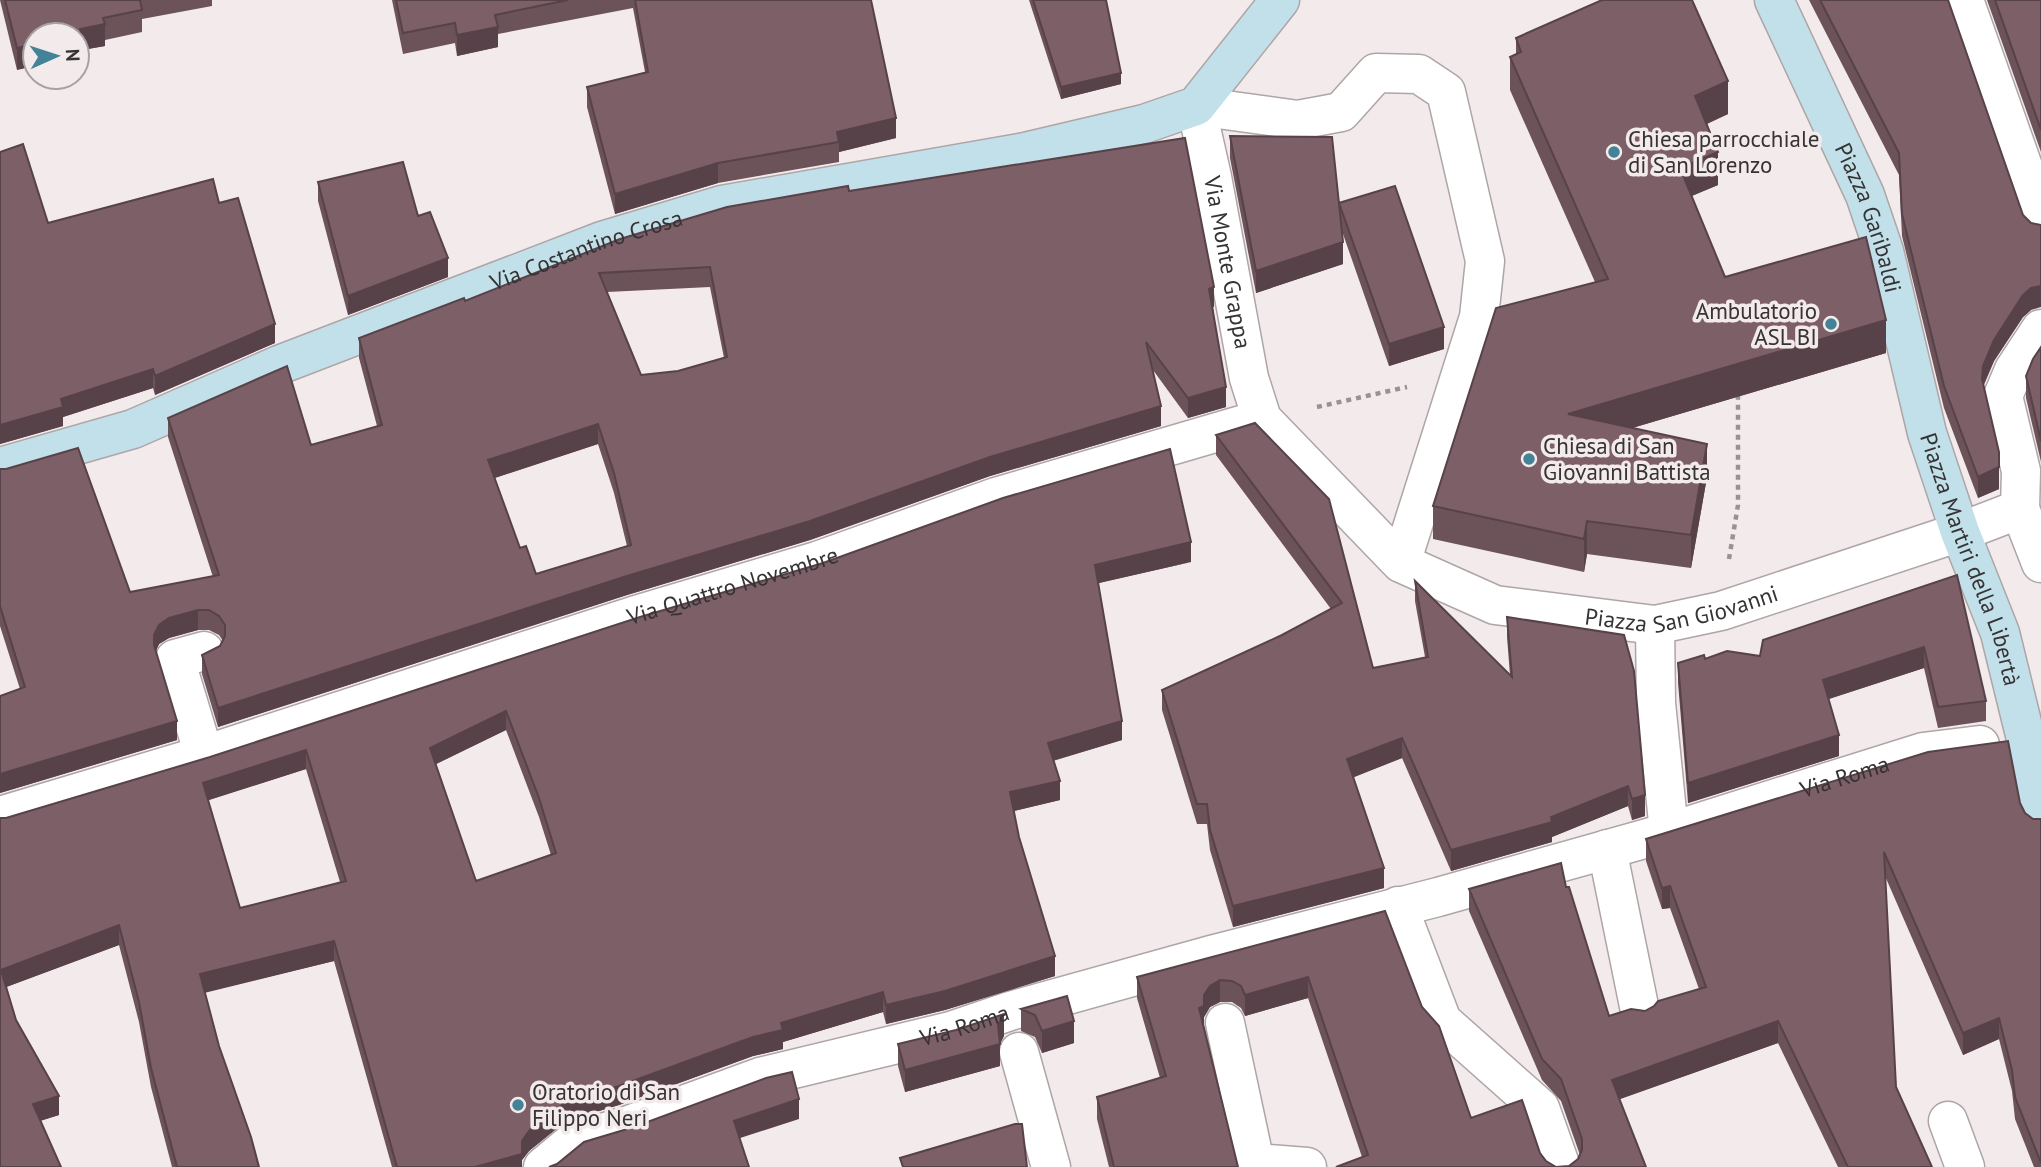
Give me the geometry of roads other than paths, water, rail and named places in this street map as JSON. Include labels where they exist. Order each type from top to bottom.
[{"type":"street","points":[[1196,106],[1279,0]]},
{"type":"street","name":"Piazza Garibaldi","points":[[1774,0],[1865,195],[1884,251],[1912,366]]},
{"type":"street","points":[[1964,0],[2041,225]]},
{"type":"street","points":[[1196,106],[1298,120],[1320,116],[1341,112],[1376,73],[1419,74],[1446,92],[1485,261],[1479,317],[1401,563]]},
{"type":"street","name":"Via Monte Grappa","points":[[1196,106],[1212,177],[1249,378],[1262,419]]},
{"type":"street","name":"Via Costantino Crosa","points":[[0,467],[133,429],[279,365],[590,245],[642,229],[722,205],[1025,152],[1144,124],[1196,106]]},
{"type":"street","points":[[2041,329],[2014,370],[2003,396],[2041,563]]},
{"type":"street","name":"Piazza Martiri della Libertà","points":[[1912,366],[1927,433],[1960,531],[2000,633],[2034,737],[2041,820]]},
{"type":"street","name":"Piazza San Giovanni","points":[[1262,419],[1401,563],[1494,605],[1656,625],[1721,611],[1960,531],[2031,512]]},
{"type":"street","name":"Via Quattro Novembre","points":[[0,816],[204,755],[633,616],[817,561],[996,497],[1262,419]]},
{"type":"street","points":[[1656,625],[1656,703],[1669,832]]},
{"type":"street","points":[[204,650],[175,659],[204,755]]},
{"type":"street","name":"Via Roma","points":[[543,1167],[573,1142],[626,1126],[760,1077],[951,1031],[1014,1029],[1212,963],[1398,906],[1669,832],[1923,752],[2034,737]]},
{"type":"street","points":[[1607,849],[1640,1011]]},
{"type":"street","points":[[1398,906],[1442,1021],[1540,1108],[1561,1167]]},
{"type":"street","points":[[1225,1023],[1255,1163],[1307,1167]]},
{"type":"street","points":[[1014,1029],[1051,1167]]},
{"type":"street","points":[[1948,1121],[1965,1167]]},
{"type":"place","name":"Chiesa parrocchiale di San Lorenzo","points":[[1614,152]]},
{"type":"place","name":"Ambulatorio ASL BI","points":[[1831,324]]},
{"type":"place","name":"Chiesa di San Giovanni Battista","points":[[1529,459]]},
{"type":"place","name":"Oratorio di San Filippo Neri","points":[[518,1105]]}]
